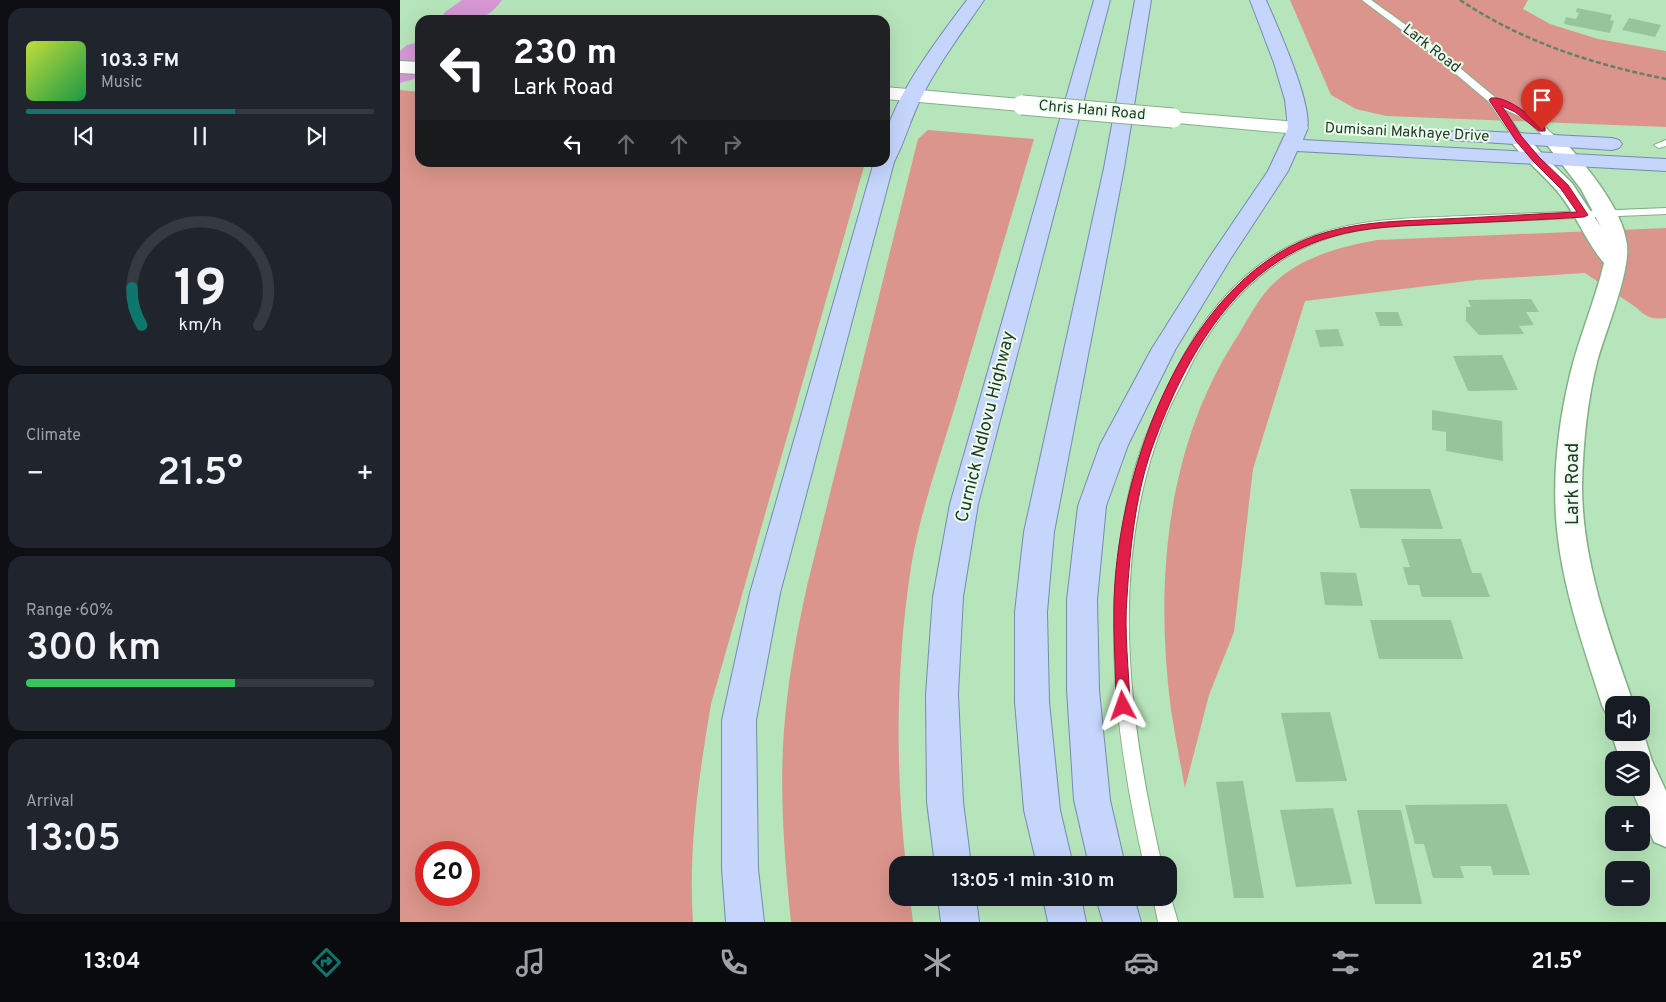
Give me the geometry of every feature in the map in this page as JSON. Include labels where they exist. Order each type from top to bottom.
[{"type":"main road","points":[[890,149],[909,104],[947,41],[976,0]]},
{"type":"main road","name":"Curnick Ndlovu Highway","points":[[952,856],[945,802],[942,694],[948,597],[964,504],[1102,0]]},
{"type":"main road","points":[[1053,856],[1042,810],[1034,722],[1030,612],[1039,532],[1114,168],[1143,0]]},
{"type":"main road","points":[[1105,856],[1092,800],[1083,690],[1082,600],[1092,506],[1114,445],[1163,350],[1220,258],[1278,171],[1295,136],[1295,100],[1283,63],[1258,0]]},
{"type":"main road","points":[[400,53],[415,54]]},
{"type":"main road","points":[[400,67],[415,68]]},
{"type":"main road","name":"Chris Hani Road","points":[[890,95],[909,104],[1295,136]]},
{"type":"main road","name":"Chris Hani Road","points":[[890,110],[909,104]]},
{"type":"main road","name":"Dumisani Makhaye Drive","points":[[1295,136],[1519,139],[1664,145]]},
{"type":"main road","name":"Dumisani Makhaye Drive","points":[[1295,136],[1536,159],[1666,165]]},
{"type":"main road","points":[[745,922],[740,869],[739,720],[765,593],[867,218],[883,167]]},
{"type":"main road","points":[[958,906],[960,922]]},
{"type":"main road","points":[[1064,906],[1068,922]]},
{"type":"main road","points":[[1117,906],[1122,922]]},
{"type":"street","name":"Lark Road","points":[[1519,139],[1536,159],[1565,187],[1584,215],[1598,242],[1615,263]]},
{"type":"street","name":"Lark Road","points":[[1554,141],[1571,161],[1605,214],[1616,243],[1615,263],[1606,300],[1582,375],[1572,437],[1569,503],[1576,566],[1590,619],[1615,696]]},
{"type":"street","points":[[1650,793],[1666,831]]},
{"type":"lane","name":"Lark Road","points":[[1366,0],[1422,40],[1493,100],[1530,118],[1554,141]]},
{"type":"lane","name":"Lark Road","points":[[1493,100],[1519,139]]},
{"type":"lane","points":[[1151,856],[1126,735],[1122,691],[1120,599],[1128,523],[1144,455],[1158,420],[1174,382],[1214,316],[1251,276],[1267,263],[1308,241],[1349,229],[1384,224],[1666,211]]},
{"type":"lane","points":[[1164,906],[1168,922]]},
{"type":"shaded area","points":[[1290,0],[1528,0],[1523,9],[1550,24],[1598,39],[1666,51],[1666,127],[1386,116],[1356,109],[1331,95]]},
{"type":"shaded area","points":[[400,90],[415,92],[415,167],[864,167],[711,704],[702,758],[693,840],[693,922],[400,922]]},
{"type":"shaded area","points":[[928,130],[1034,139],[931,485],[911,567],[902,641],[899,716],[900,791],[905,856],[889,856],[889,906],[911,906],[913,922],[791,922],[784,843],[782,789],[782,762],[790,678],[807,586],[918,139]]},
{"type":"shaded area","points":[[1666,228],[1666,318],[1658,319],[1643,314],[1585,273],[1476,280],[1305,301],[1253,469],[1234,632],[1209,695],[1185,788],[1171,710],[1166,663],[1164,616],[1170,522],[1179,476],[1192,430],[1209,387],[1249,316],[1269,288],[1305,261],[1333,250],[1377,240]]},
{"type":"building","points":[[1577,8],[1612,15],[1610,20],[1614,21],[1610,33],[1564,24],[1566,17],[1576,19],[1579,13],[1576,12]]},
{"type":"building","points":[[1629,18],[1661,25],[1655,37],[1622,30]]},
{"type":"building","points":[[1531,299],[1539,312],[1526,312],[1534,325],[1519,326],[1524,334],[1479,335],[1466,321],[1466,307],[1471,307],[1468,300]]},
{"type":"building","points":[[1375,312],[1398,312],[1403,326],[1380,326]]},
{"type":"building","points":[[1338,329],[1344,346],[1320,347],[1315,330]]},
{"type":"building","points":[[1502,355],[1518,390],[1468,391],[1453,356]]},
{"type":"building","points":[[1432,410],[1502,421],[1503,461],[1446,451],[1446,432],[1432,430]]},
{"type":"building","points":[[1350,489],[1430,489],[1443,529],[1360,528]]},
{"type":"building","points":[[1401,539],[1461,539],[1472,573],[1481,573],[1490,597],[1422,597],[1419,585],[1408,585],[1403,567],[1410,567]]},
{"type":"building","points":[[1320,572],[1356,573],[1363,606],[1325,605]]},
{"type":"building","points":[[1370,620],[1451,620],[1463,659],[1379,659]]},
{"type":"building","points":[[1330,712],[1347,781],[1296,782],[1281,713]]},
{"type":"building","points":[[1243,781],[1264,898],[1234,898],[1216,782]]},
{"type":"building","points":[[1507,804],[1530,875],[1493,875],[1491,866],[1460,866],[1464,878],[1433,878],[1424,844],[1415,844],[1405,805]]},
{"type":"building","points":[[1333,808],[1352,884],[1296,887],[1280,810]]},
{"type":"building","points":[[1357,810],[1401,810],[1422,904],[1375,904]]},
{"type":"waterway","points":[[464,15],[484,0]]},
{"type":"waterway","points":[[400,71],[415,58]]},
{"type":"railway","points":[[1460,0],[1508,28],[1559,50],[1611,66],[1666,79]]},
{"type":"route","points":[[1123,706],[1120,599],[1128,523],[1144,455],[1158,420],[1174,382],[1214,316],[1251,276],[1267,263],[1308,241],[1329,234],[1374,225],[1414,222],[1584,215],[1565,187],[1536,159],[1519,139],[1493,100],[1530,118],[1542,130]]}]
